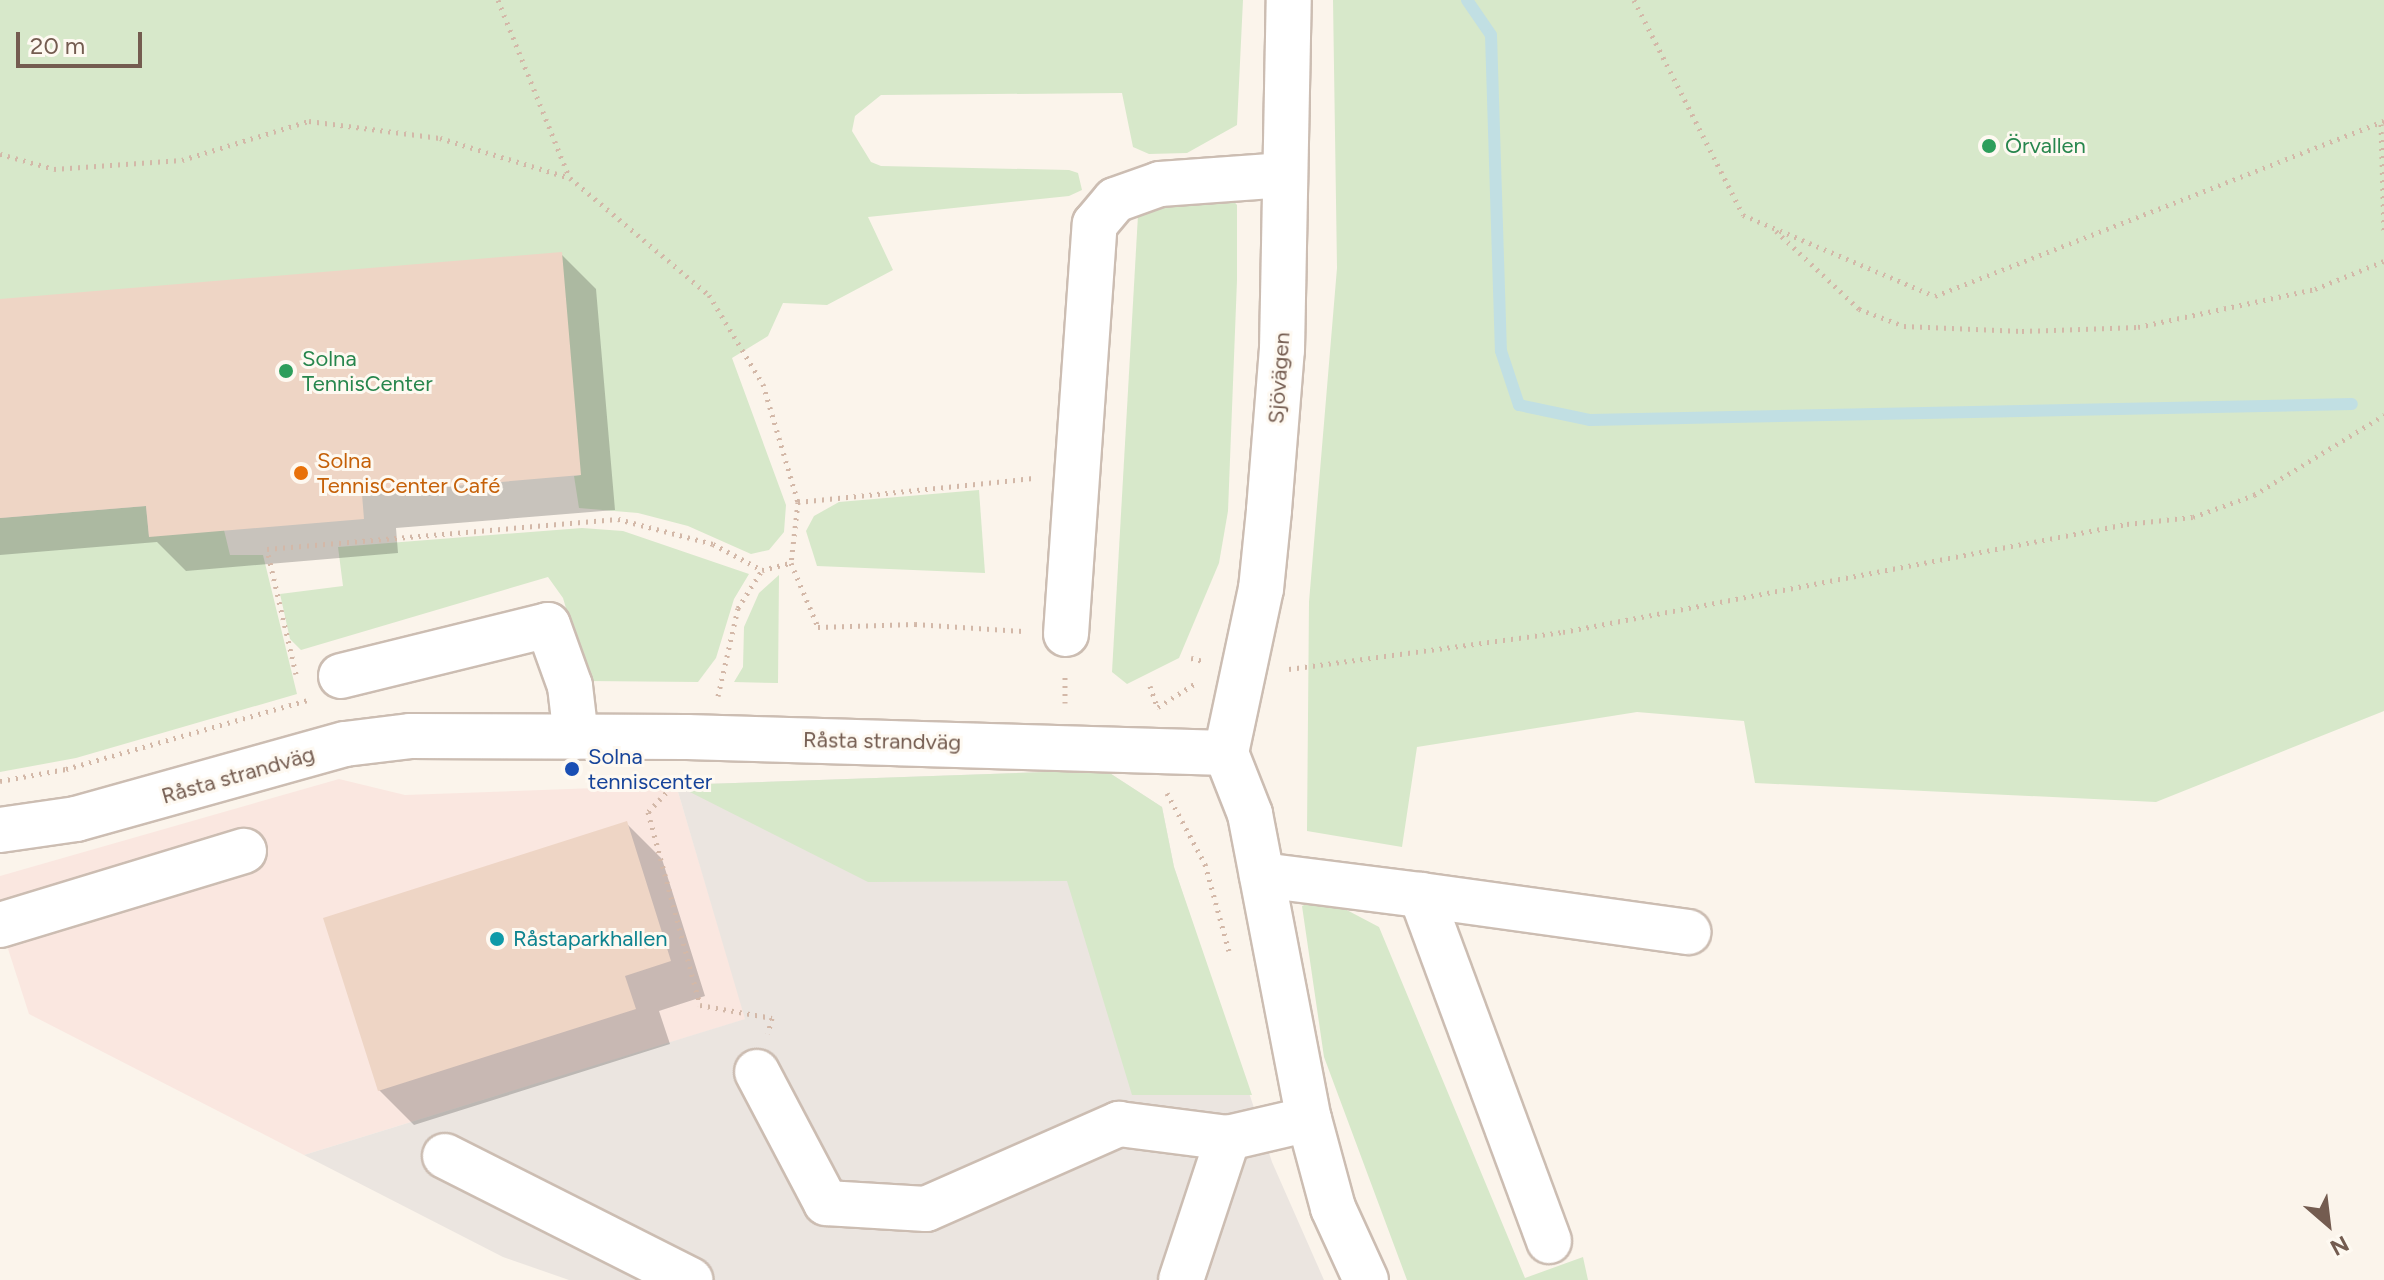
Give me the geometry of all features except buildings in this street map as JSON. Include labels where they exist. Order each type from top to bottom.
[{"type":"street","name":"Sjövägen","points":[[1226,753],[1261,589],[1282,350],[1289,0]]},
{"type":"street","points":[[1066,634],[1080,473],[1095,224],[1115,200],[1160,184],[1285,175]]},
{"type":"street","points":[[341,676],[548,625],[570,686],[576,737]]},
{"type":"street","name":"Råsta strandväg","points":[[0,830],[91,816],[345,744],[410,736],[576,737],[1226,753]]},
{"type":"street","points":[[1226,753],[1242,786],[1309,1119],[1333,1208],[1366,1280]]},
{"type":"street","points":[[0,925],[244,851]]},
{"type":"street","points":[[1262,875],[1688,932]]},
{"type":"street","points":[[1421,895],[1549,1241]]},
{"type":"street","points":[[757,1072],[826,1203],[926,1209],[1119,1124],[1228,1138],[1309,1119]]},
{"type":"street","points":[[1181,1280],[1228,1138]]},
{"type":"street","points":[[445,1156],[691,1280]]},
{"type":"path","points":[[498,0],[570,178]]},
{"type":"path","points":[[1634,0],[1743,215],[1935,296],[2383,123],[2384,234]]},
{"type":"path","points":[[0,154],[54,169],[182,160],[309,121],[440,138],[570,178],[709,295],[763,384],[798,502],[791,563],[818,627],[915,624],[1066,634],[1065,703]]},
{"type":"path","points":[[1772,228],[1859,309],[1904,326],[2022,331],[2138,327],[2315,289],[2384,261]]},
{"type":"path","points":[[1288,669],[1563,632],[2127,524],[2193,517],[2254,495],[2384,415]]},
{"type":"path","points":[[798,502],[1080,473]]},
{"type":"path","points":[[302,700],[267,549],[618,519],[713,544],[762,570],[791,563]]},
{"type":"path","points":[[718,696],[738,608],[762,570]]},
{"type":"path","points":[[1150,686],[1158,707],[1199,680]]},
{"type":"path","points":[[684,774],[648,812],[700,1005],[772,1018]]},
{"type":"shaded area","points":[[1105,770],[1162,807],[1174,867],[1272,1162],[1324,1280],[569,1280],[503,1257],[304,1155],[745,1019],[676,785]]},
{"type":"shaded area","points":[[339,779],[405,795],[676,785],[746,1019],[304,1155],[29,1014],[0,924],[0,876]]},
{"type":"green space","points":[[0,0],[1243,0],[1237,125],[1187,153],[1149,154],[1133,147],[1122,93],[881,95],[855,116],[852,131],[871,162],[881,166],[1069,170],[1078,173],[1082,190],[1069,196],[868,217],[893,270],[827,305],[783,303],[768,336],[732,358],[786,505],[784,532],[769,550],[751,554],[688,526],[638,513],[579,508],[574,476],[581,475],[0,299]]},
{"type":"green space","points":[[1333,0],[2384,0],[2384,711],[2156,802],[1755,783],[1744,721],[1637,712],[1417,747],[1402,847],[1307,831],[1309,602],[1337,268]]},
{"type":"green space","points":[[1229,196],[1237,205],[1237,280],[1228,511],[1219,563],[1179,658],[1127,684],[1112,672],[1138,215],[1176,198]]},
{"type":"green space","points":[[979,490],[985,573],[817,566],[806,531],[814,516],[839,502]]},
{"type":"green space","points":[[146,506],[149,536],[224,530],[230,555],[263,555],[297,694],[76,758],[0,772],[0,518]]},
{"type":"green space","points":[[582,528],[623,531],[749,574],[734,599],[716,658],[698,682],[587,681],[563,598],[548,577],[301,650],[290,639],[280,594],[343,586],[338,547]]},
{"type":"green space","points":[[779,575],[778,683],[734,682],[743,667],[744,627],[759,593]]},
{"type":"green space","points":[[1105,770],[1162,807],[1174,867],[1252,1095],[1132,1095],[1067,881],[868,882],[676,785]]},
{"type":"green space","points":[[1322,897],[1379,927],[1525,1278],[1583,1257],[1588,1280],[1407,1280],[1324,1057],[1302,906]]},
{"type":"waterway","points":[[1467,0],[1491,35],[1501,351],[1519,405],[1590,420],[2352,404]]},
{"type":"place","name":"Örvallen","points":[[1989,146]]},
{"type":"place","name":"Solna TennisCenter","points":[[286,371]]},
{"type":"place","name":"Solna TennisCenter Café","points":[[301,473]]},
{"type":"place","name":"Solna tenniscenter","points":[[572,769]]},
{"type":"place","name":"Råstaparkhallen","points":[[497,939]]}]
